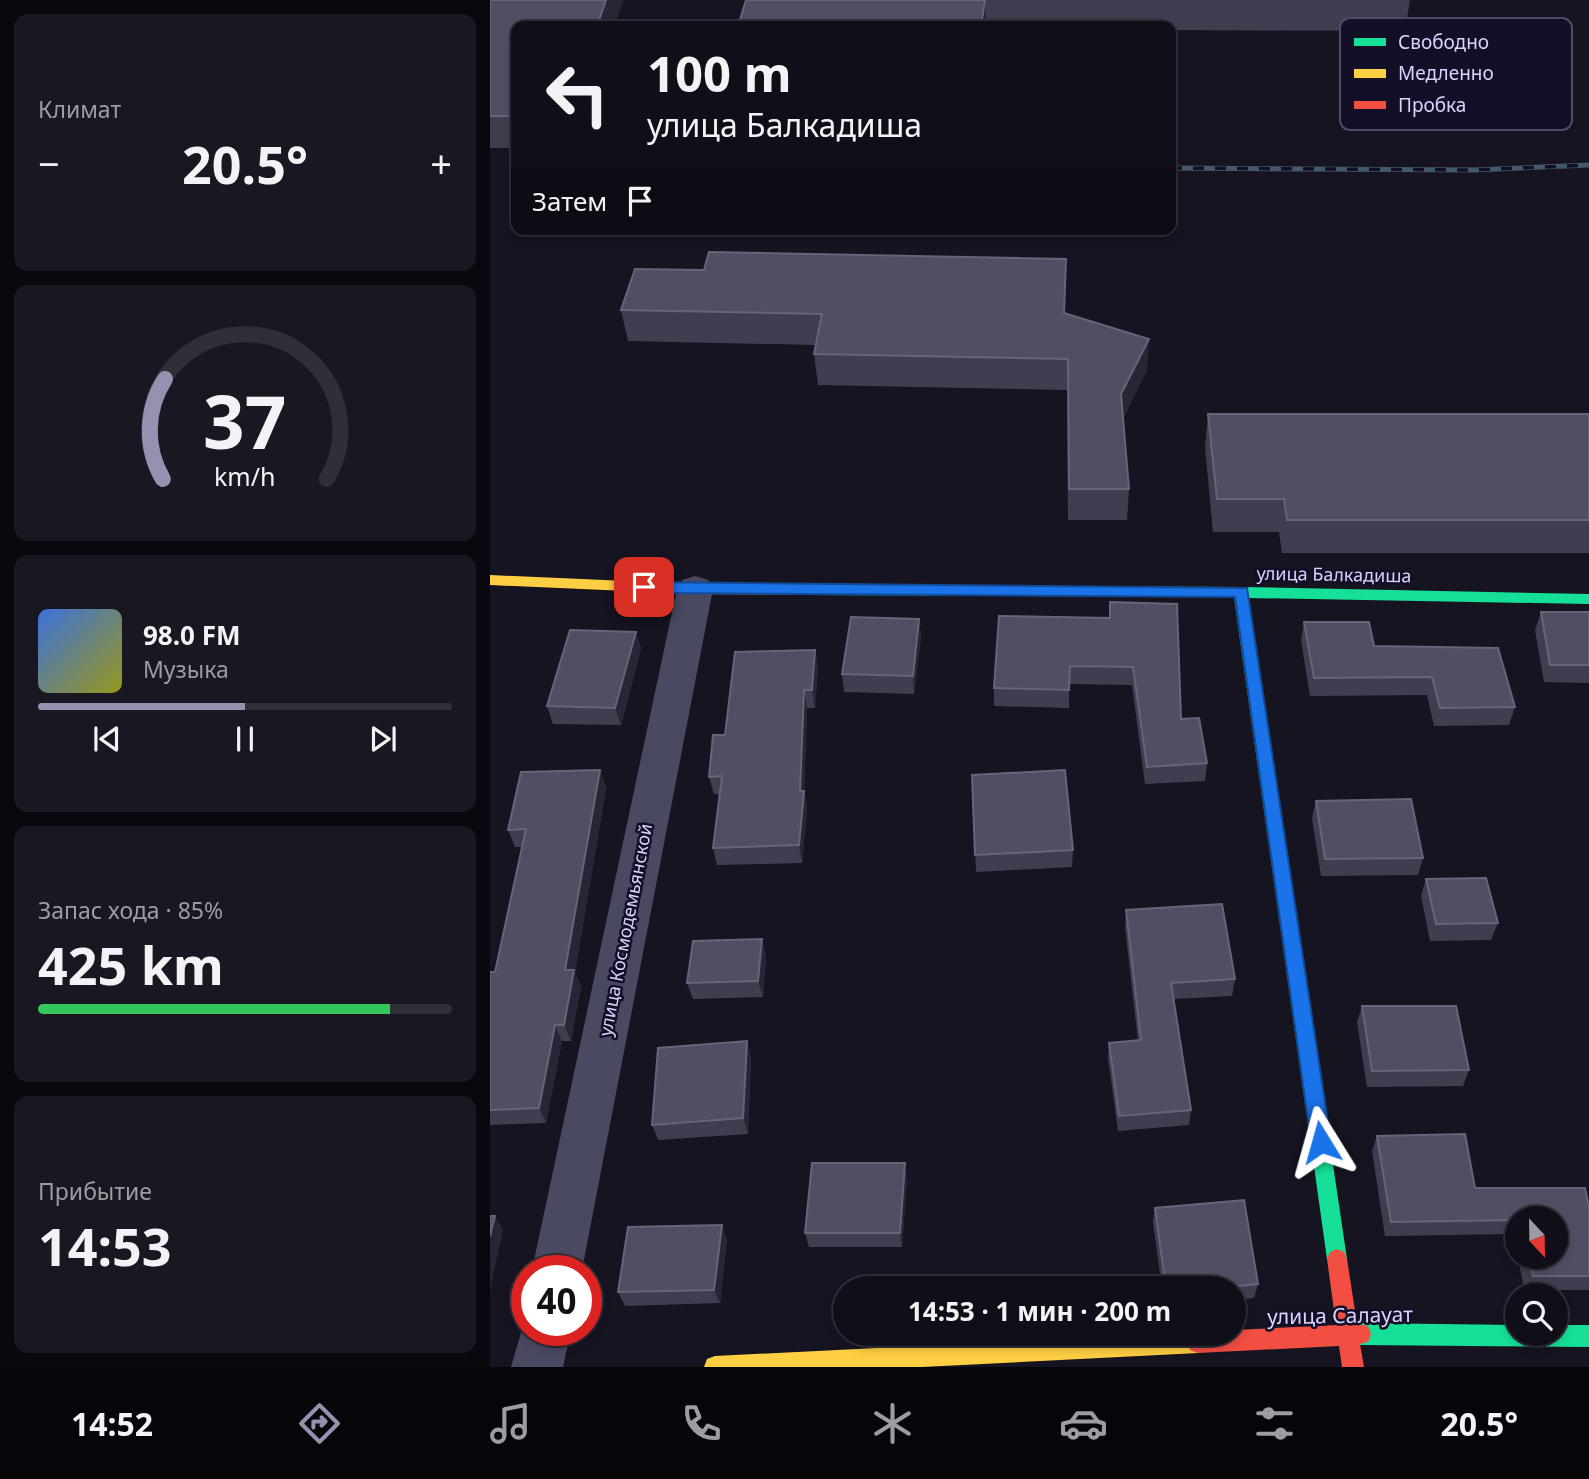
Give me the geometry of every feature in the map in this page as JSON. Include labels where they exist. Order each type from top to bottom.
[{"type":"street","name":"улица Балкадиша","points":[[490,580],[695,589],[1241,592],[1589,600]]},
{"type":"street","name":"улица Космодемьянской","points":[[560,1255],[695,589]]},
{"type":"street","points":[[1241,592],[1353,1367]]},
{"type":"street","name":"улица Салауат","points":[[715,1367],[1349,1334],[1589,1336]]},
{"type":"street","points":[[537,1367],[542,1346]]},
{"type":"building","points":[[490,0],[606,0],[599,21],[511,21],[511,116],[490,116]]},
{"type":"building","points":[[746,0],[985,0],[982,21],[740,21]]},
{"type":"building","points":[[709,252],[1066,259],[1064,313],[1149,339],[1121,394],[1129,489],[1069,489],[1068,359],[814,354],[822,314],[621,310],[635,269],[704,270]]},
{"type":"building","points":[[1208,414],[1589,414],[1589,520],[1287,520],[1284,499],[1217,499]]},
{"type":"building","points":[[1110,602],[1177,604],[1181,719],[1199,718],[1207,763],[1147,767],[1133,667],[1070,666],[1069,690],[994,688],[999,616],[1110,618]]},
{"type":"building","points":[[1541,612],[1589,612],[1589,665],[1550,665]]},
{"type":"building","points":[[851,617],[919,619],[913,676],[842,674]]},
{"type":"building","points":[[1304,622],[1369,622],[1374,646],[1498,648],[1515,707],[1440,708],[1432,677],[1314,678]]},
{"type":"building","points":[[570,630],[636,632],[615,708],[547,706]]},
{"type":"building","points":[[815,650],[812,690],[804,690],[800,791],[804,791],[799,845],[713,848],[722,776],[709,777],[713,735],[725,735],[735,652]]},
{"type":"building","points":[[600,770],[565,970],[574,970],[564,1025],[555,1025],[539,1108],[490,1110],[490,972],[495,972],[526,829],[508,830],[521,772]]},
{"type":"building","points":[[1065,770],[1073,850],[975,855],[972,775]]},
{"type":"building","points":[[1411,799],[1423,858],[1325,859],[1316,801]]},
{"type":"building","points":[[1486,878],[1498,923],[1436,924],[1426,879]]},
{"type":"building","points":[[1222,904],[1235,979],[1171,983],[1191,1110],[1119,1116],[1109,1043],[1141,1040],[1126,910]]},
{"type":"building","points":[[762,939],[758,981],[687,983],[693,941]]},
{"type":"building","points":[[1362,1006],[1456,1006],[1469,1070],[1372,1071]]},
{"type":"building","points":[[747,1041],[743,1118],[652,1125],[658,1048]]},
{"type":"building","points":[[1465,1134],[1475,1188],[1585,1188],[1589,1207],[1589,1276],[1533,1276],[1532,1269],[1568,1269],[1568,1206],[1505,1206],[1505,1220],[1391,1222],[1377,1136]]},
{"type":"building","points":[[812,1163],[905,1163],[900,1233],[805,1233]]},
{"type":"building","points":[[1244,1200],[1258,1284],[1246,1285],[1246,1276],[1164,1276],[1155,1208]]},
{"type":"building","points":[[490,1216],[495,1216],[490,1236]]},
{"type":"building","points":[[722,1225],[714,1290],[618,1292],[628,1227]]},
{"type":"railway","points":[[1176,168],[1474,170],[1589,165]]},
{"type":"traffic: fast","points":[[814,590],[1241,592],[1589,599]]},
{"type":"traffic: fast","points":[[1241,592],[1337,1259]]},
{"type":"traffic: fast","points":[[1360,1334],[1589,1336]]},
{"type":"traffic: slow","points":[[490,580],[695,589],[814,590]]},
{"type":"traffic: slow","points":[[715,1367],[1121,1346]]},
{"type":"traffic: jam","points":[[1337,1259],[1353,1367]]},
{"type":"traffic: jam","points":[[1246,1340],[1360,1334]]},
{"type":"route","points":[[644,587],[1241,592],[1321,1142]]}]
